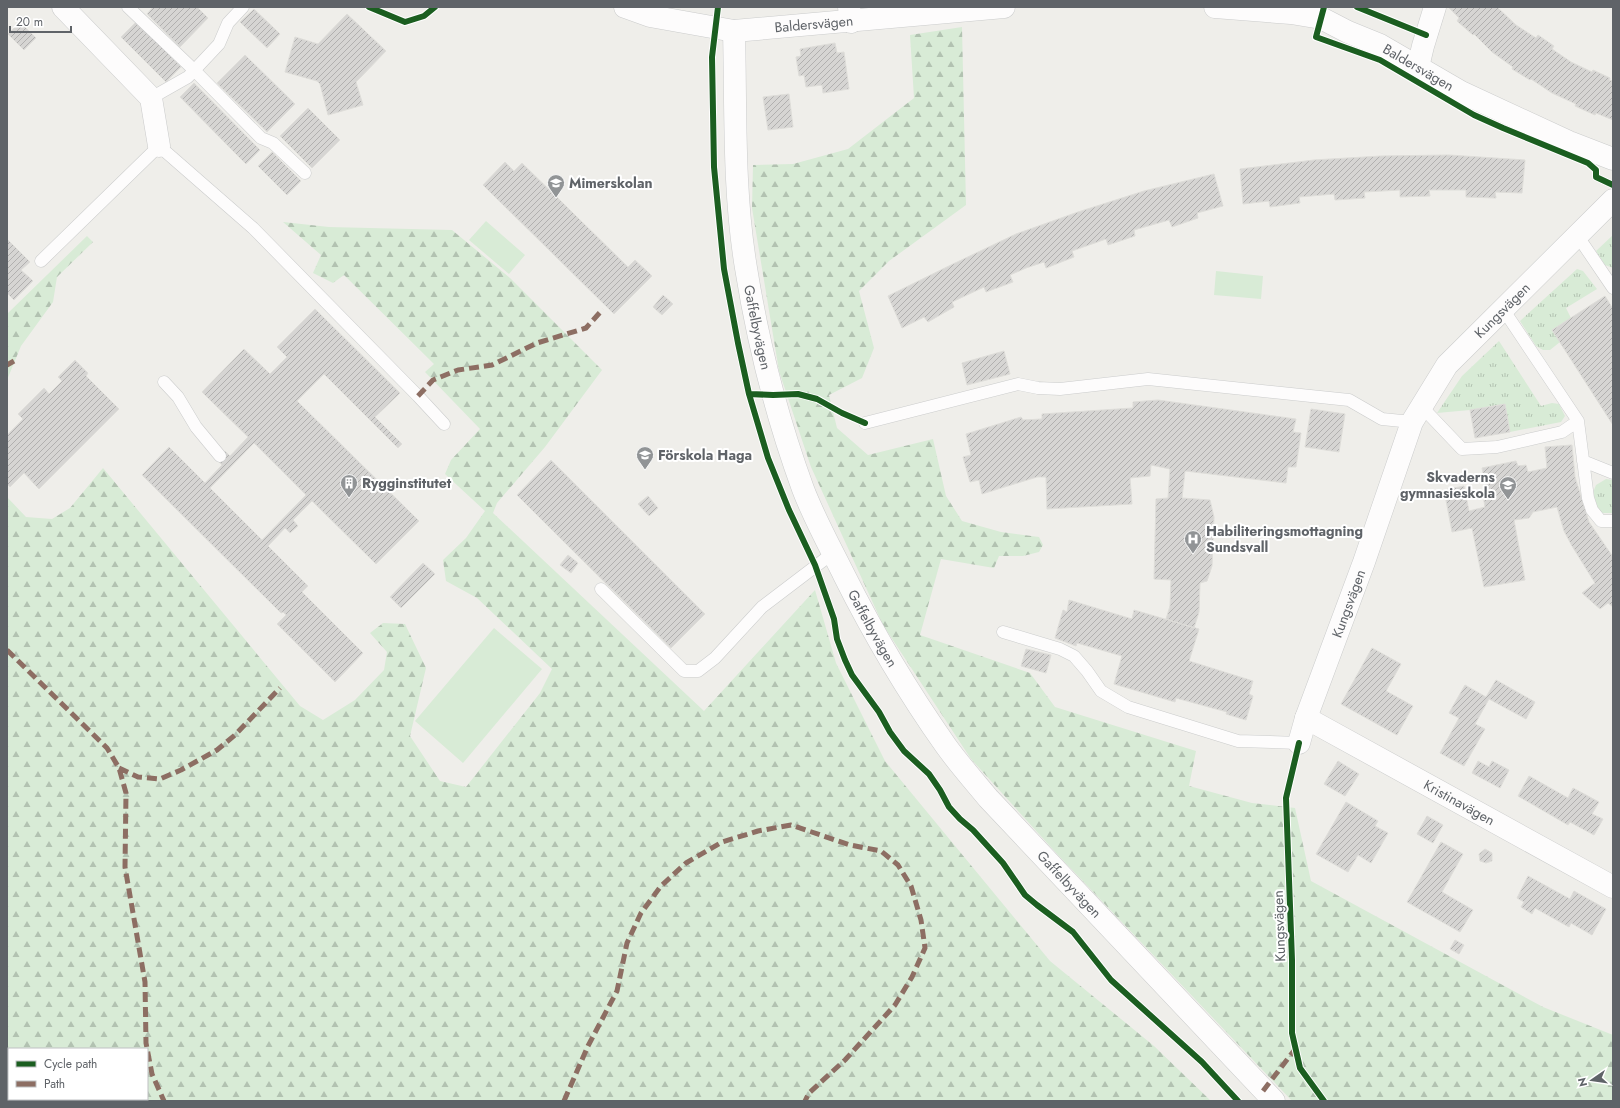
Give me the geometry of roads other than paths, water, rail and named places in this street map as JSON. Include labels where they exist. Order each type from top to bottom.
[{"type":"street","points":[[63,7],[151,98],[158,146]]},
{"type":"street","name":"Baldersvägen","points":[[625,7],[650,16],[734,32],[850,14],[1004,7]]},
{"type":"street","name":"Baldersvägen","points":[[1215,7],[1291,13],[1321,18],[1348,32],[1380,45],[1461,92],[1569,142],[1613,159]]},
{"type":"street","points":[[1418,67],[1435,7]]},
{"type":"street","name":"Gaffelbyvägen","points":[[734,32],[738,200],[746,268],[773,395],[804,491],[833,553],[863,613],[900,678],[947,748],[988,798],[1263,1098]]},
{"type":"street","name":"Kungsvägen","points":[[1299,743],[1306,718],[1417,415],[1447,365],[1613,200]]},
{"type":"street","name":"Kristinavägen","points":[[1306,718],[1613,887]]},
{"type":"lane","points":[[128,7],[194,70],[261,138],[273,143],[305,173]]},
{"type":"lane","points":[[151,98],[188,77],[219,44],[228,23],[243,7]]},
{"type":"lane","points":[[41,261],[158,146],[253,228],[444,424]]},
{"type":"lane","points":[[1578,235],[1613,288]]},
{"type":"lane","points":[[1503,309],[1578,421],[1588,498],[1592,510],[1601,521],[1613,521]]},
{"type":"lane","points":[[865,423],[1018,384],[1038,388],[1060,389],[1148,379],[1349,400],[1382,419],[1417,415],[1462,449],[1497,447],[1562,432],[1578,421]]},
{"type":"lane","points":[[164,382],[178,397],[196,428],[220,456]]},
{"type":"lane","points":[[1583,461],[1613,473]]},
{"type":"lane","points":[[601,589],[684,671],[698,671],[715,658],[762,607],[833,553]]},
{"type":"lane","points":[[1003,632],[1060,649],[1074,656],[1101,691],[1128,707],[1238,741],[1299,743]]},
{"type":"place","name":"Mimerskolan","points":[[556,198]]},
{"type":"place","name":"Förskola Haga","points":[[645,470]]},
{"type":"place","name":"Rygginstitutet","points":[[349,498]]},
{"type":"place","name":"Skvaderns gymnasieskola","points":[[1508,500]]},
{"type":"place","name":"Habiliteringsmottagning Sundsvall","points":[[1193,554]]}]
